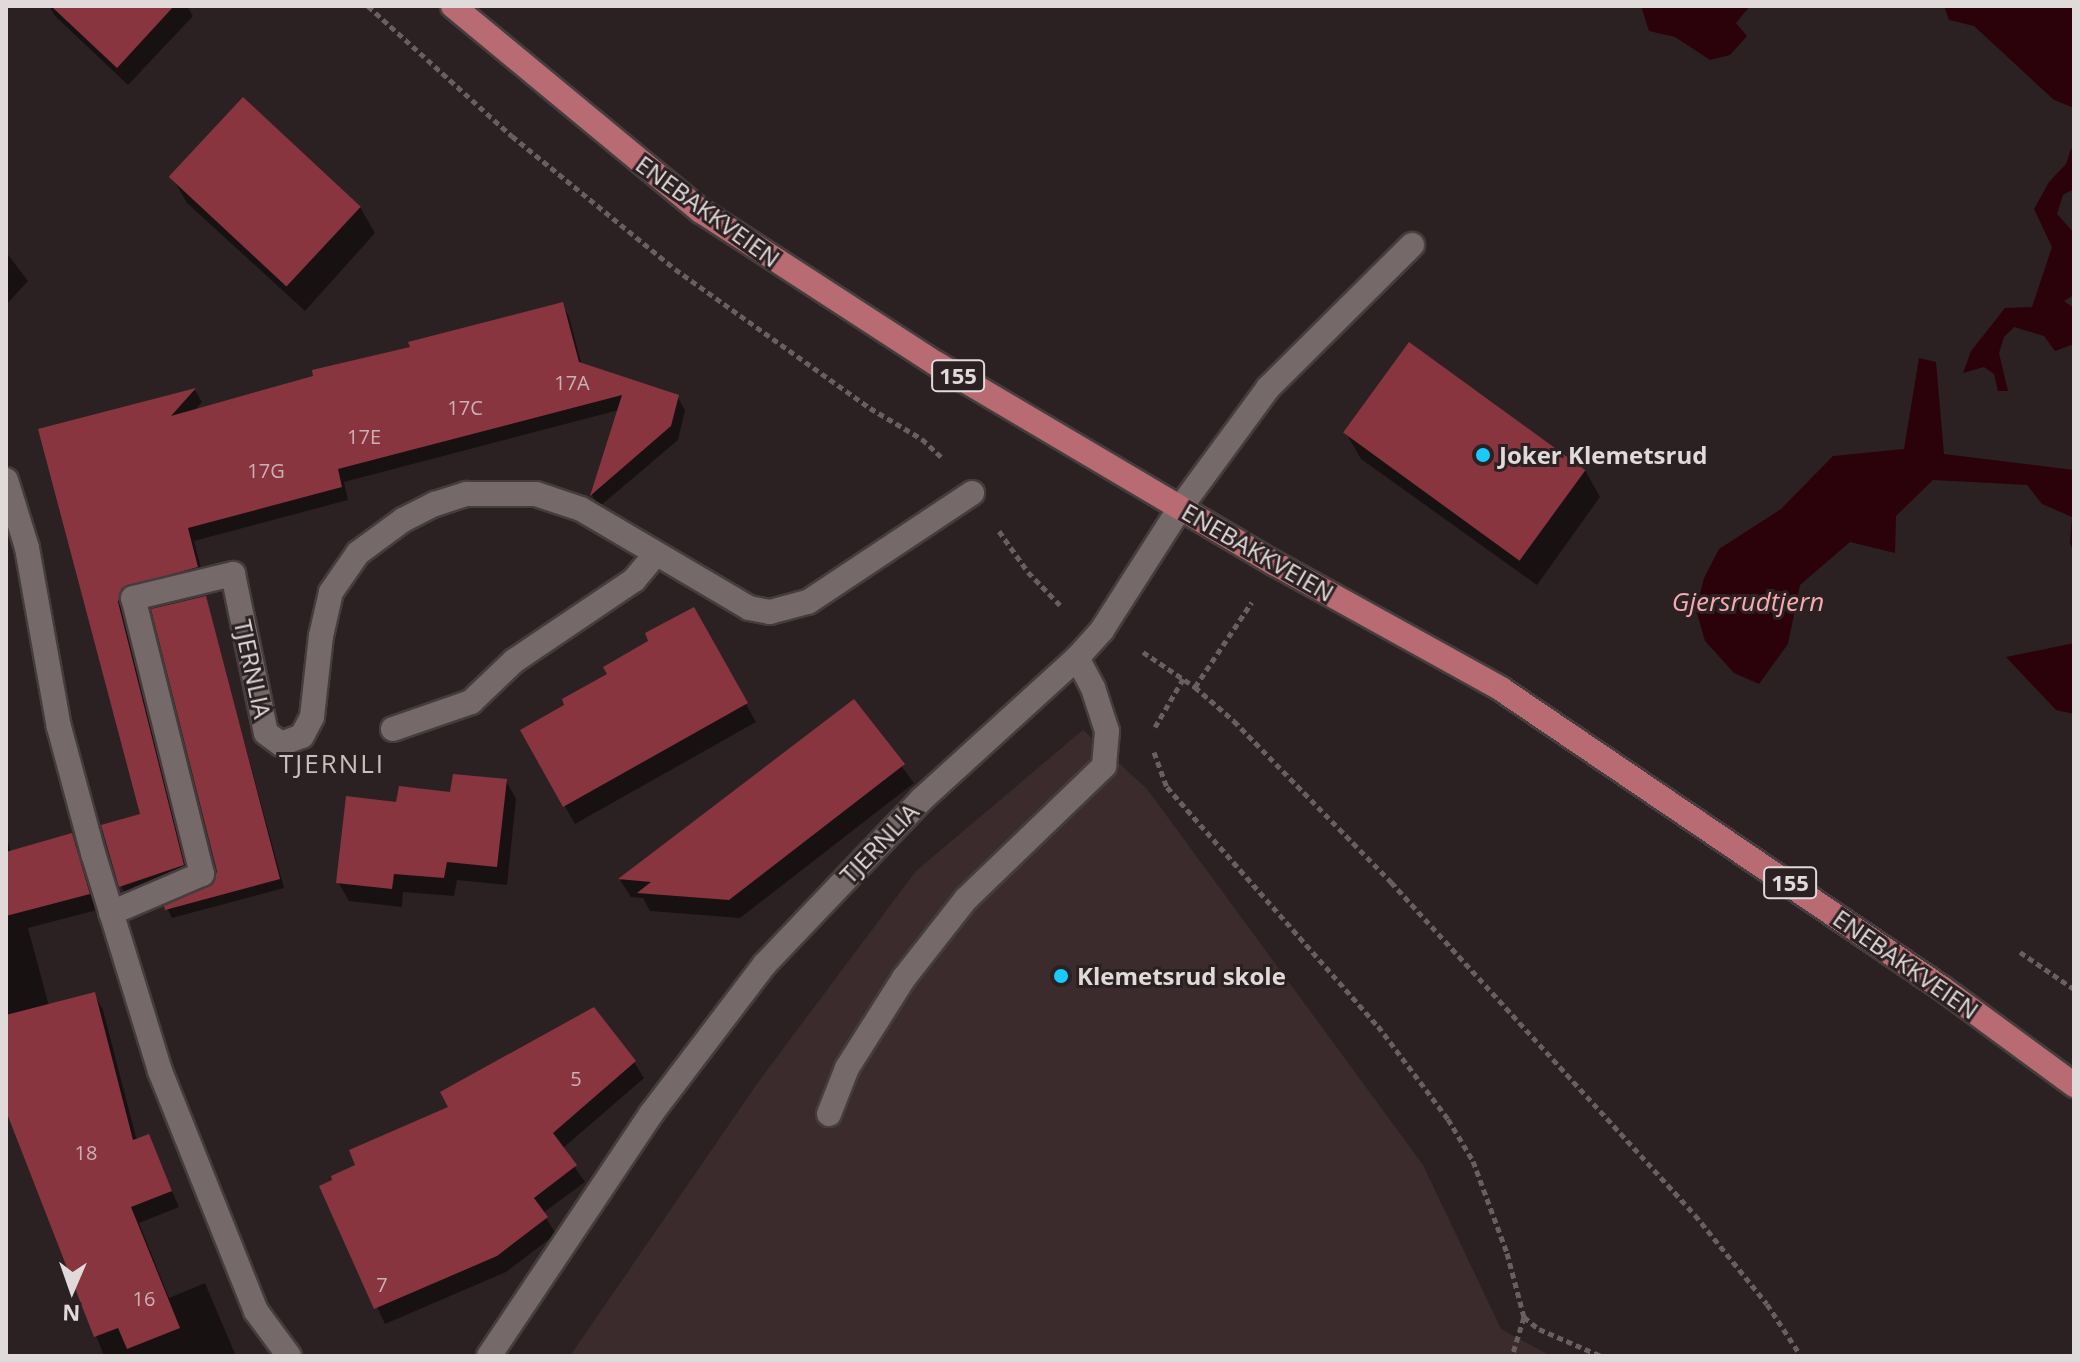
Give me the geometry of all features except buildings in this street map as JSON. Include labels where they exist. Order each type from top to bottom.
[{"type":"main road","name":"ENEBAKKVEIEN","points":[[453,6],[701,211],[923,355],[1180,508],[1501,689],[1843,920],[2074,1085]]},
{"type":"street","name":"TJERNLIA","points":[[489,1356],[651,1114],[765,964],[921,800],[1077,658],[1102,630],[1180,508],[1268,388],[1412,245]]},
{"type":"street","points":[[6,480],[27,548],[59,727],[111,913],[160,1071],[256,1311],[289,1356]]},
{"type":"street","name":"TJERNLIA","points":[[111,913],[202,874],[133,598],[233,574],[266,733],[281,744],[302,736],[312,717],[321,636],[331,592],[358,553],[413,514],[466,494],[536,494],[581,509],[749,608],[785,610],[808,602],[972,493]]},
{"type":"street","points":[[393,729],[471,702],[514,661],[634,580],[655,555]]},
{"type":"street","points":[[829,1114],[855,1055],[904,978],[966,899],[1104,766],[1107,731],[1077,658]]},
{"type":"path","points":[[368,6],[512,136],[675,269],[870,408],[922,439],[972,493],[1047,594],[1195,687],[1234,721],[1381,871],[1695,1215],[1767,1304],[1801,1356]]},
{"type":"path","points":[[1195,687],[1243,620]]},
{"type":"path","points":[[1154,730],[1158,717],[1183,679]]},
{"type":"path","points":[[1152,745],[1167,787],[1387,1037],[1448,1119],[1473,1161],[1491,1206],[1524,1317],[1512,1356]]},
{"type":"path","points":[[2020,952],[2074,989]]},
{"type":"path","points":[[1524,1317],[1539,1329],[1601,1356]]},
{"type":"shaded area","name":"Klemetsrud skole","points":[[1083,730],[1147,789],[1423,1165],[1501,1329],[1551,1356],[570,1356],[759,1081],[916,871]]},
{"type":"water","points":[[1641,6],[1750,6],[1736,23],[1747,36],[1730,55],[1710,60],[1675,37],[1649,31]]},
{"type":"water","points":[[1944,6],[2074,6],[2074,108],[2054,100],[1974,26],[1949,20]]},
{"type":"water","points":[[2071,149],[2074,149],[2074,189],[2063,195],[2057,214],[2074,233],[2074,295],[2064,301],[2074,308],[2074,344],[2055,351],[2044,336],[2014,327],[2004,337],[1999,353],[2008,391],[1998,391],[1994,374],[1984,367],[1963,373],[1971,351],[2005,308],[2032,307],[2052,247],[2034,209],[2049,182],[2066,164]]},
{"type":"water","name":"Gjersrudtjern","points":[[1919,358],[1936,362],[1944,454],[2074,470],[2074,553],[2070,543],[2072,517],[2042,504],[2027,485],[1933,480],[1896,516],[1895,553],[1850,542],[1800,585],[1788,644],[1759,684],[1734,673],[1705,641],[1696,610],[1704,578],[1719,549],[1781,509],[1833,456],[1904,449]]},
{"type":"water","points":[[2074,643],[2074,714],[2056,710],[2006,657]]},
{"type":"place","name":"Joker Klemetsrud","points":[[1483,455]]},
{"type":"place","name":"Klemetsrud skole","points":[[1061,976]]},
{"type":"district","name":"TJERNLI","points":[[332,764]]}]
